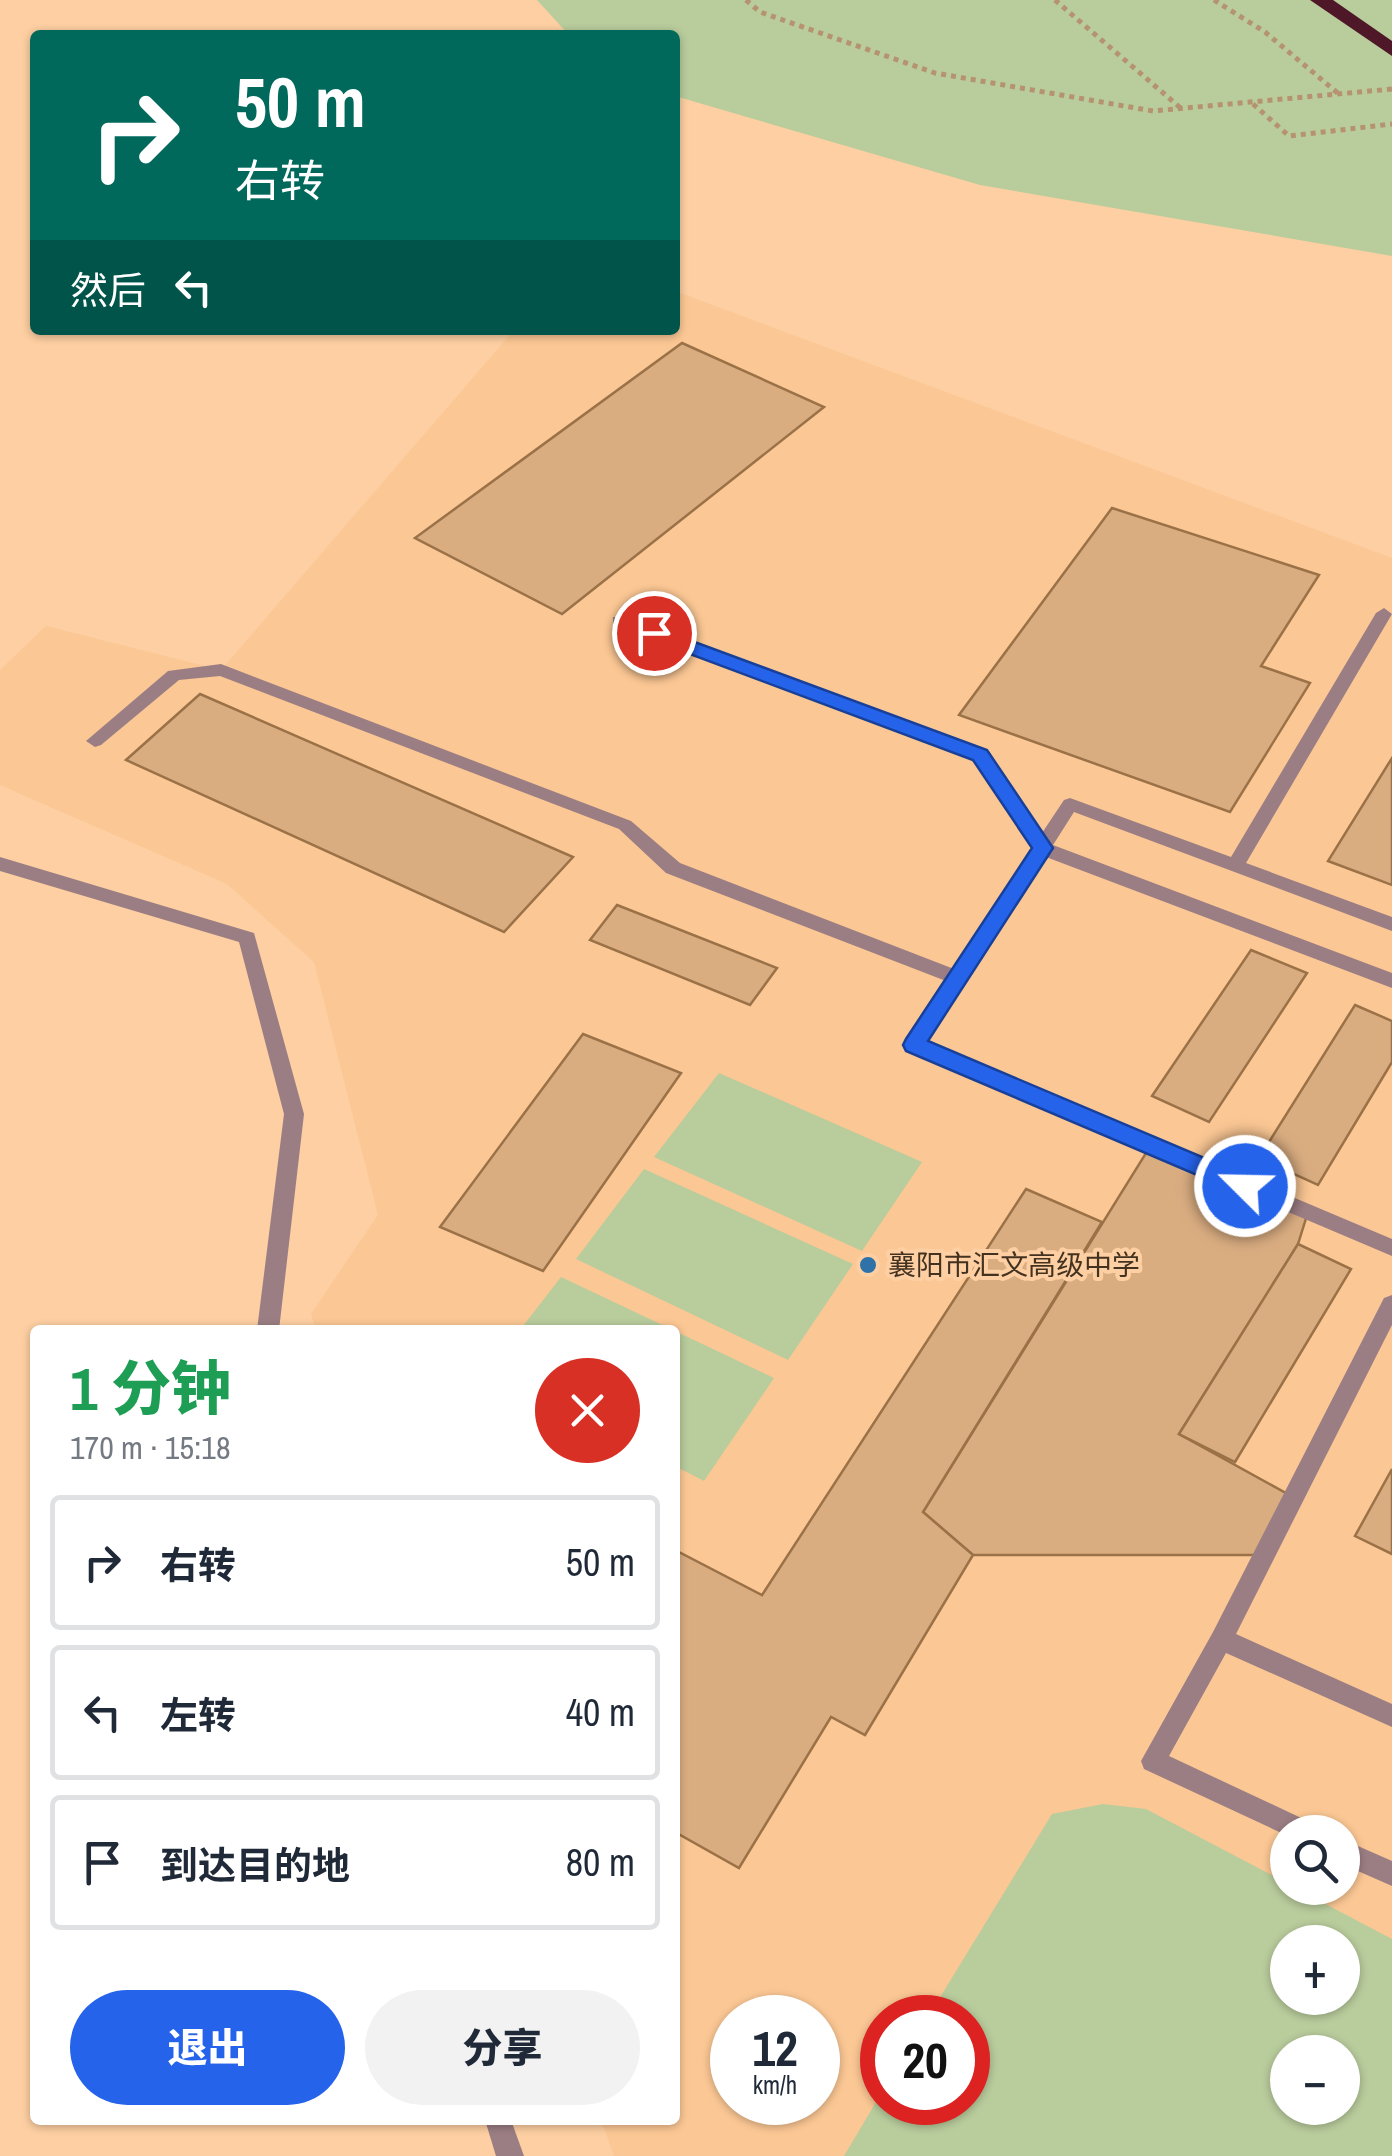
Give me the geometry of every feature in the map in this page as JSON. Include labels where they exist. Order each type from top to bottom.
[{"type":"highway","points":[[1320,0],[1392,50]]},
{"type":"street","points":[[1236,866],[1384,614]]},
{"type":"street","points":[[619,620],[980,755],[1042,848],[1392,980]]},
{"type":"street","points":[[95,741],[174,675],[221,670],[626,825],[673,868],[958,978]]},
{"type":"street","points":[[1392,924],[1070,804],[914,1045],[1392,1248]]},
{"type":"street","points":[[0,864],[247,938],[294,1114],[269,1325]]},
{"type":"street","points":[[1270,1816],[1153,1760],[1220,1639],[1392,1304]]},
{"type":"street","points":[[1220,1639],[1392,1716]]},
{"type":"street","points":[[1360,1859],[1392,1874]]},
{"type":"street","points":[[500,2125],[510,2156]]},
{"type":"path","points":[[746,0],[760,12],[935,74],[1153,111],[1392,90]]},
{"type":"path","points":[[1055,0],[1183,110]]},
{"type":"path","points":[[1214,0],[1265,32],[1340,95]]},
{"type":"path","points":[[1252,103],[1288,136],[1392,124]]},
{"type":"shaded area","name":"襄阳市汇文高级中学","points":[[680,293],[1392,558],[1392,2156],[614,2156],[603,2125],[680,2125],[680,1325],[314,1325],[311,1314],[378,1215],[314,962],[227,884],[0,785],[0,670],[46,626],[221,670],[510,335],[680,335]]},
{"type":"green space","points":[[537,0],[1392,0],[1392,256],[980,185],[680,97],[680,30],[564,30]]},
{"type":"green space","points":[[719,1073],[922,1162],[862,1251],[654,1157]]},
{"type":"green space","points":[[644,1169],[853,1264],[788,1360],[576,1259]]},
{"type":"green space","points":[[561,1277],[662,1325],[524,1325]]},
{"type":"green space","points":[[680,1333],[774,1378],[704,1481],[680,1469]]},
{"type":"green space","points":[[1103,1804],[1146,1809],[1270,1874],[1270,1905],[1327,1905],[1392,1939],[1392,2156],[844,2156],[862,2125],[990,2125],[990,1995],[941,1995],[1052,1814]]},
{"type":"building","points":[[682,343],[824,407],[562,614],[415,538]]},
{"type":"building","points":[[1112,508],[1319,575],[1261,666],[1310,683],[1230,812],[959,715]]},
{"type":"building","points":[[200,694],[573,857],[504,932],[126,760]]},
{"type":"building","points":[[1392,758],[1392,885],[1328,861]]},
{"type":"building","points":[[617,905],[777,968],[750,1005],[590,940]]},
{"type":"building","points":[[1251,950],[1307,973],[1209,1122],[1152,1096]]},
{"type":"building","points":[[1355,1005],[1392,1021],[1392,1062],[1318,1185],[1259,1158]]},
{"type":"building","points":[[583,1034],[681,1073],[543,1271],[440,1227]]},
{"type":"building","points":[[1151,1145],[1308,1212],[1298,1244],[1179,1434],[1293,1497],[1264,1555],[973,1555],[923,1512]]},
{"type":"building","points":[[1026,1189],[1102,1222],[923,1512],[973,1555],[865,1735],[831,1717],[739,1868],[680,1835],[680,1553],[762,1595]]},
{"type":"building","points":[[1298,1244],[1351,1269],[1235,1462],[1179,1434]]},
{"type":"building","points":[[1392,1469],[1392,1554],[1355,1536]]},
{"type":"place","name":"襄阳市汇文高级中学","points":[[868,1265]]},
{"type":"route","points":[[654,633],[980,755],[1042,848],[914,1045],[1245,1186]]}]
